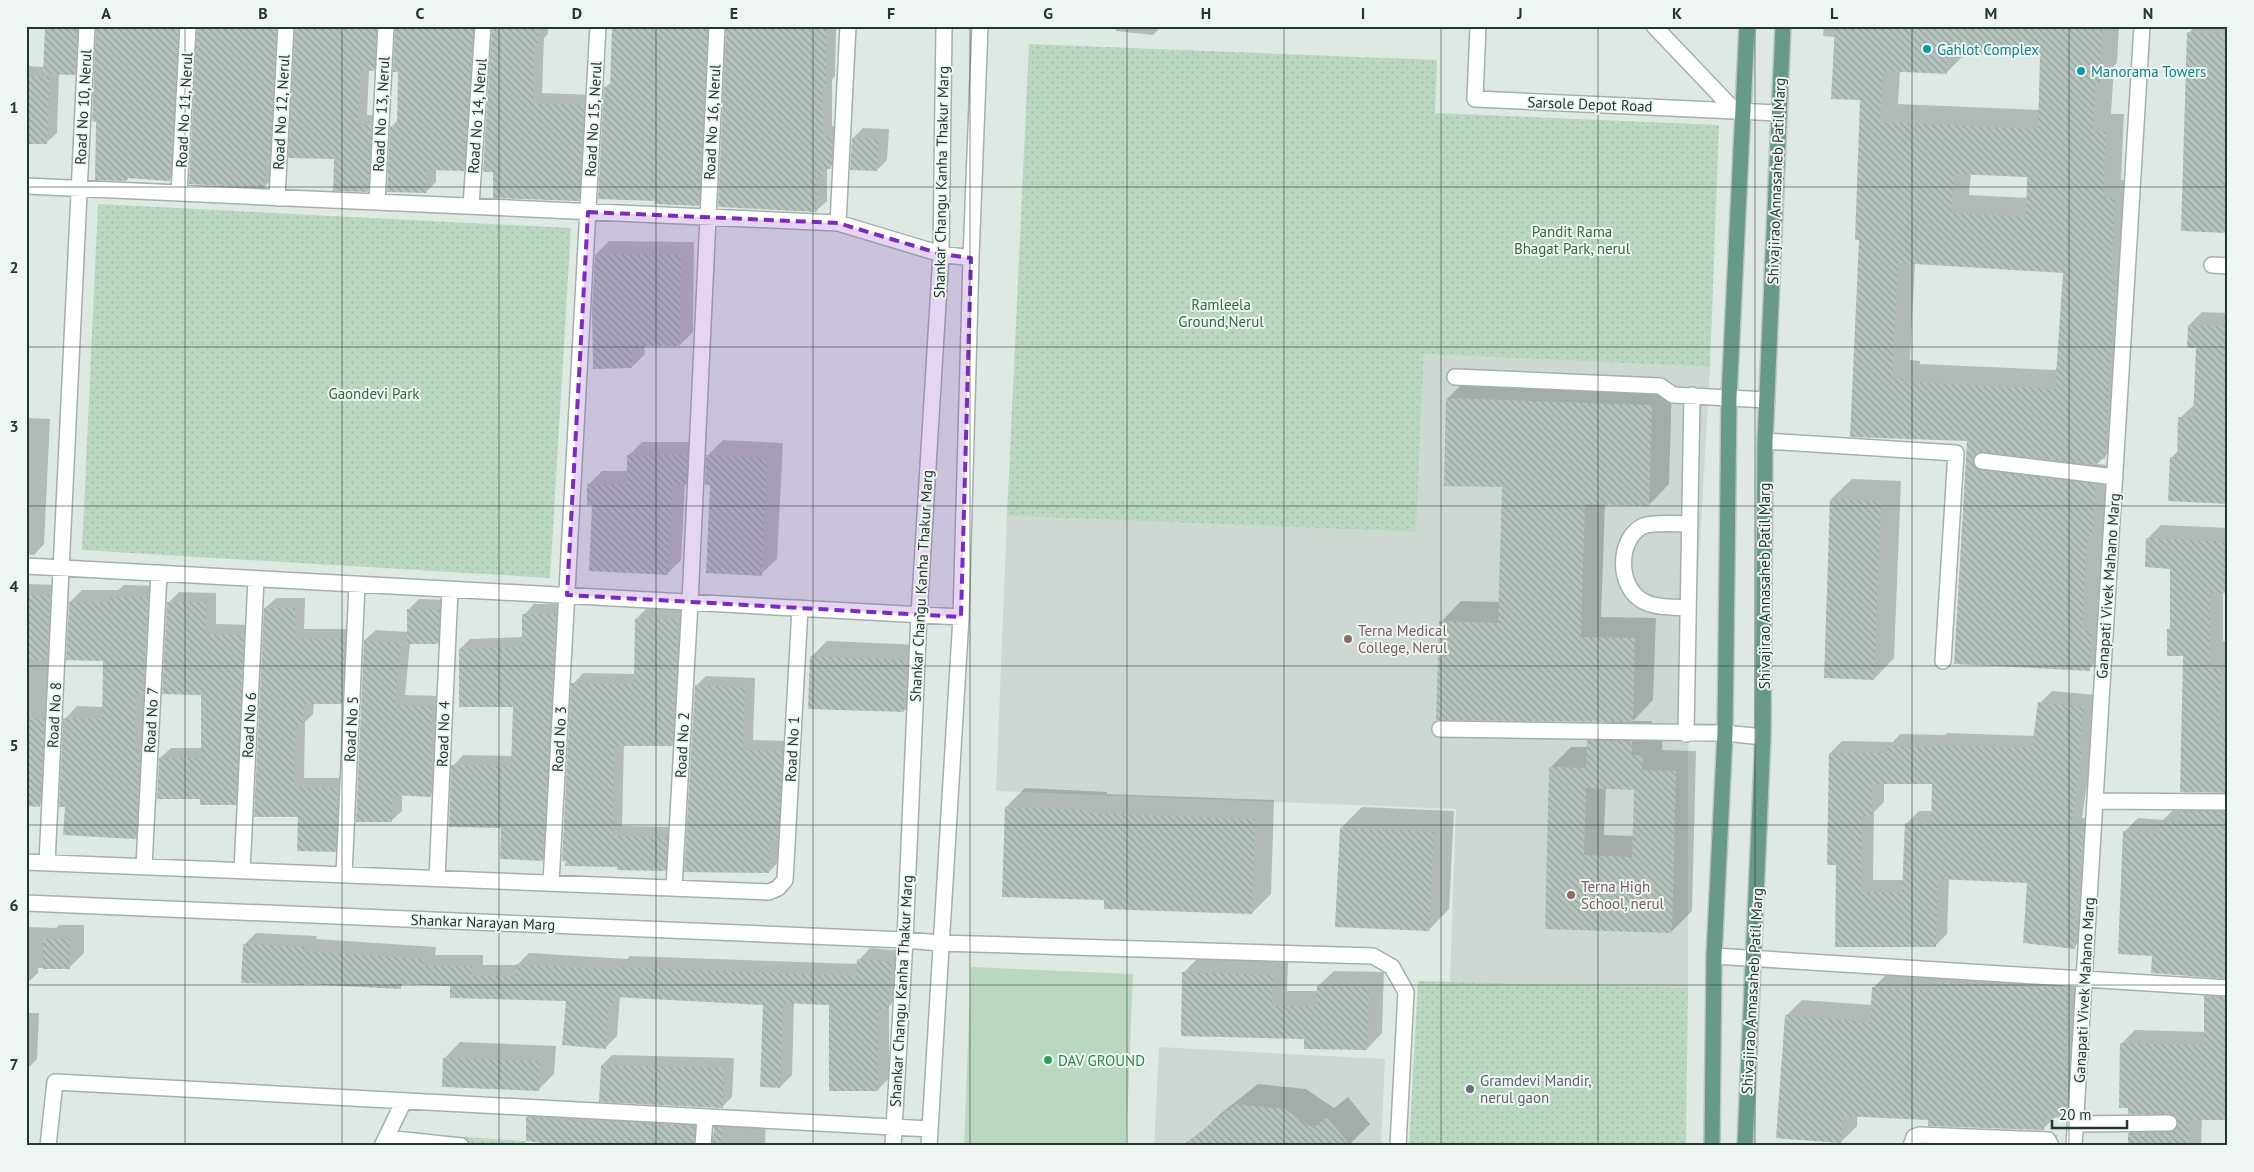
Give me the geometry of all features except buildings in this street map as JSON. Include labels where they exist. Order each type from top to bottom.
[{"type":"main road","points":[[1712,1146],[1714,956],[1725,733],[1729,398],[1738,110],[1747,26]]},
{"type":"main road","name":"Shivajirao Annasaheb Patil Marg","points":[[1745,1146],[1763,737],[1765,441],[1783,26]]},
{"type":"street","name":"Road No 10, Nerul","points":[[62,568],[87,26]]},
{"type":"street","name":"Road No 11, Nerul","points":[[179,193],[188,26]]},
{"type":"street","name":"Road No 12, Nerul","points":[[277,198],[286,26]]},
{"type":"street","name":"Road No 13, Nerul","points":[[377,202],[386,26]]},
{"type":"street","name":"Road No 14, Nerul","points":[[471,206],[482,26]]},
{"type":"street","name":"Road No 15, Nerul","points":[[567,595],[598,26]]},
{"type":"street","name":"Road No 16, Nerul","points":[[690,602],[717,26]]},
{"type":"street","points":[[838,223],[848,26]]},
{"type":"street","name":"Shankar Changu Kanha Thakur Marg","points":[[893,1146],[905,940],[919,614],[941,254],[944,26]]},
{"type":"street","name":"Shankar Changu Kanha Thakur Marg","points":[[929,1146],[961,617],[971,258],[980,26]]},
{"type":"street","name":"Sarsole Depot Road","points":[[1478,26],[1475,99],[1778,113]]},
{"type":"street","points":[[1654,26],[1738,110]]},
{"type":"street","name":"Ganapati Vivek Mahano Marg","points":[[2074,1146],[2142,26]]},
{"type":"street","points":[[26,186],[838,223],[941,254],[971,258]]},
{"type":"street","points":[[2212,265],[2228,266]]},
{"type":"street","points":[[1455,377],[1660,386],[1673,395],[1767,400]]},
{"type":"street","points":[[1686,734],[1692,395]]},
{"type":"street","points":[[1765,441],[1956,453],[1943,661]]},
{"type":"street","points":[[1982,461],[2115,477]]},
{"type":"street","points":[[1688,608],[1658,606],[1643,601],[1634,595],[1626,580],[1624,567],[1626,544],[1640,528],[1645,525],[1690,524]]},
{"type":"street","points":[[26,566],[961,617]]},
{"type":"street","name":"Road No 8","points":[[47,863],[62,568]]},
{"type":"street","name":"Road No 7","points":[[144,866],[158,573]]},
{"type":"street","name":"Road No 6","points":[[242,870],[256,578]]},
{"type":"street","name":"Road No 5","points":[[344,875],[357,584]]},
{"type":"street","name":"Road No 4","points":[[437,878],[450,589]]},
{"type":"street","name":"Road No 3","points":[[551,883],[567,595]]},
{"type":"street","name":"Road No 2","points":[[674,888],[690,602]]},
{"type":"street","name":"Road No 1","points":[[674,888],[768,892],[778,888],[785,880],[800,608]]},
{"type":"street","points":[[1440,729],[1686,734],[1725,733],[1763,737]]},
{"type":"street","points":[[2095,801],[2228,802]]},
{"type":"street","points":[[26,862],[674,888]]},
{"type":"street","name":"Shankar Narayan Marg","points":[[26,903],[940,943],[1374,956],[1392,967],[1406,992],[1398,1146]]},
{"type":"street","points":[[1714,956],[1785,962],[2228,988]]},
{"type":"street","points":[[48,1146],[55,1082],[930,1129]]},
{"type":"street","points":[[404,1101],[384,1142],[461,1146]]},
{"type":"street","points":[[703,1146],[705,1117]]},
{"type":"street","points":[[2075,1124],[2169,1123]]},
{"type":"street","points":[[1911,1146],[1914,1137],[1919,1135],[2048,1140],[2051,1146]]},
{"type":"highlighted area","points":[[588,212],[838,223],[941,254],[971,258],[961,617],[567,595]]},
{"type":"shaded area","name":"Terna Medical College, Nerul","points":[[1424,354],[1710,367],[1688,754],[1688,988],[1450,982],[1456,809],[996,791],[1007,516],[1416,532]]},
{"type":"shaded area","points":[[1159,1047],[1385,1059],[1381,1146],[1154,1146]]},
{"type":"green space","name":"Ramleela Ground,Nerul","points":[[1029,44],[1437,60],[1435,113],[1719,125],[1710,367],[1424,354],[1416,532],[1007,516]]},
{"type":"green space","name":"Gaondevi Park","points":[[98,204],[571,228],[550,578],[82,550]]},
{"type":"green space","name":"DAV GROUND","points":[[971,967],[1133,974],[1126,1146],[964,1146]]},
{"type":"green space","points":[[1418,981],[1688,988],[1686,1146],[1409,1146]]},
{"type":"green space","points":[[393,1132],[526,1141],[526,1146],[393,1146]]},
{"type":"place","name":"Gahlot Complex","points":[[1927,49]]},
{"type":"place","name":"Manorama Towers","points":[[2081,71]]},
{"type":"place","name":"Terna Medical College, Nerul","points":[[1348,639]]},
{"type":"place","name":"Terna High School, nerul","points":[[1571,895]]},
{"type":"place","name":"DAV GROUND","points":[[1048,1060]]},
{"type":"place","name":"Gramdevi Mandir, nerul gaon","points":[[1470,1089]]},
{"type":"park label","name":"Pandit Rama Bhagat Park, nerul","points":[[1572,240]]}]
